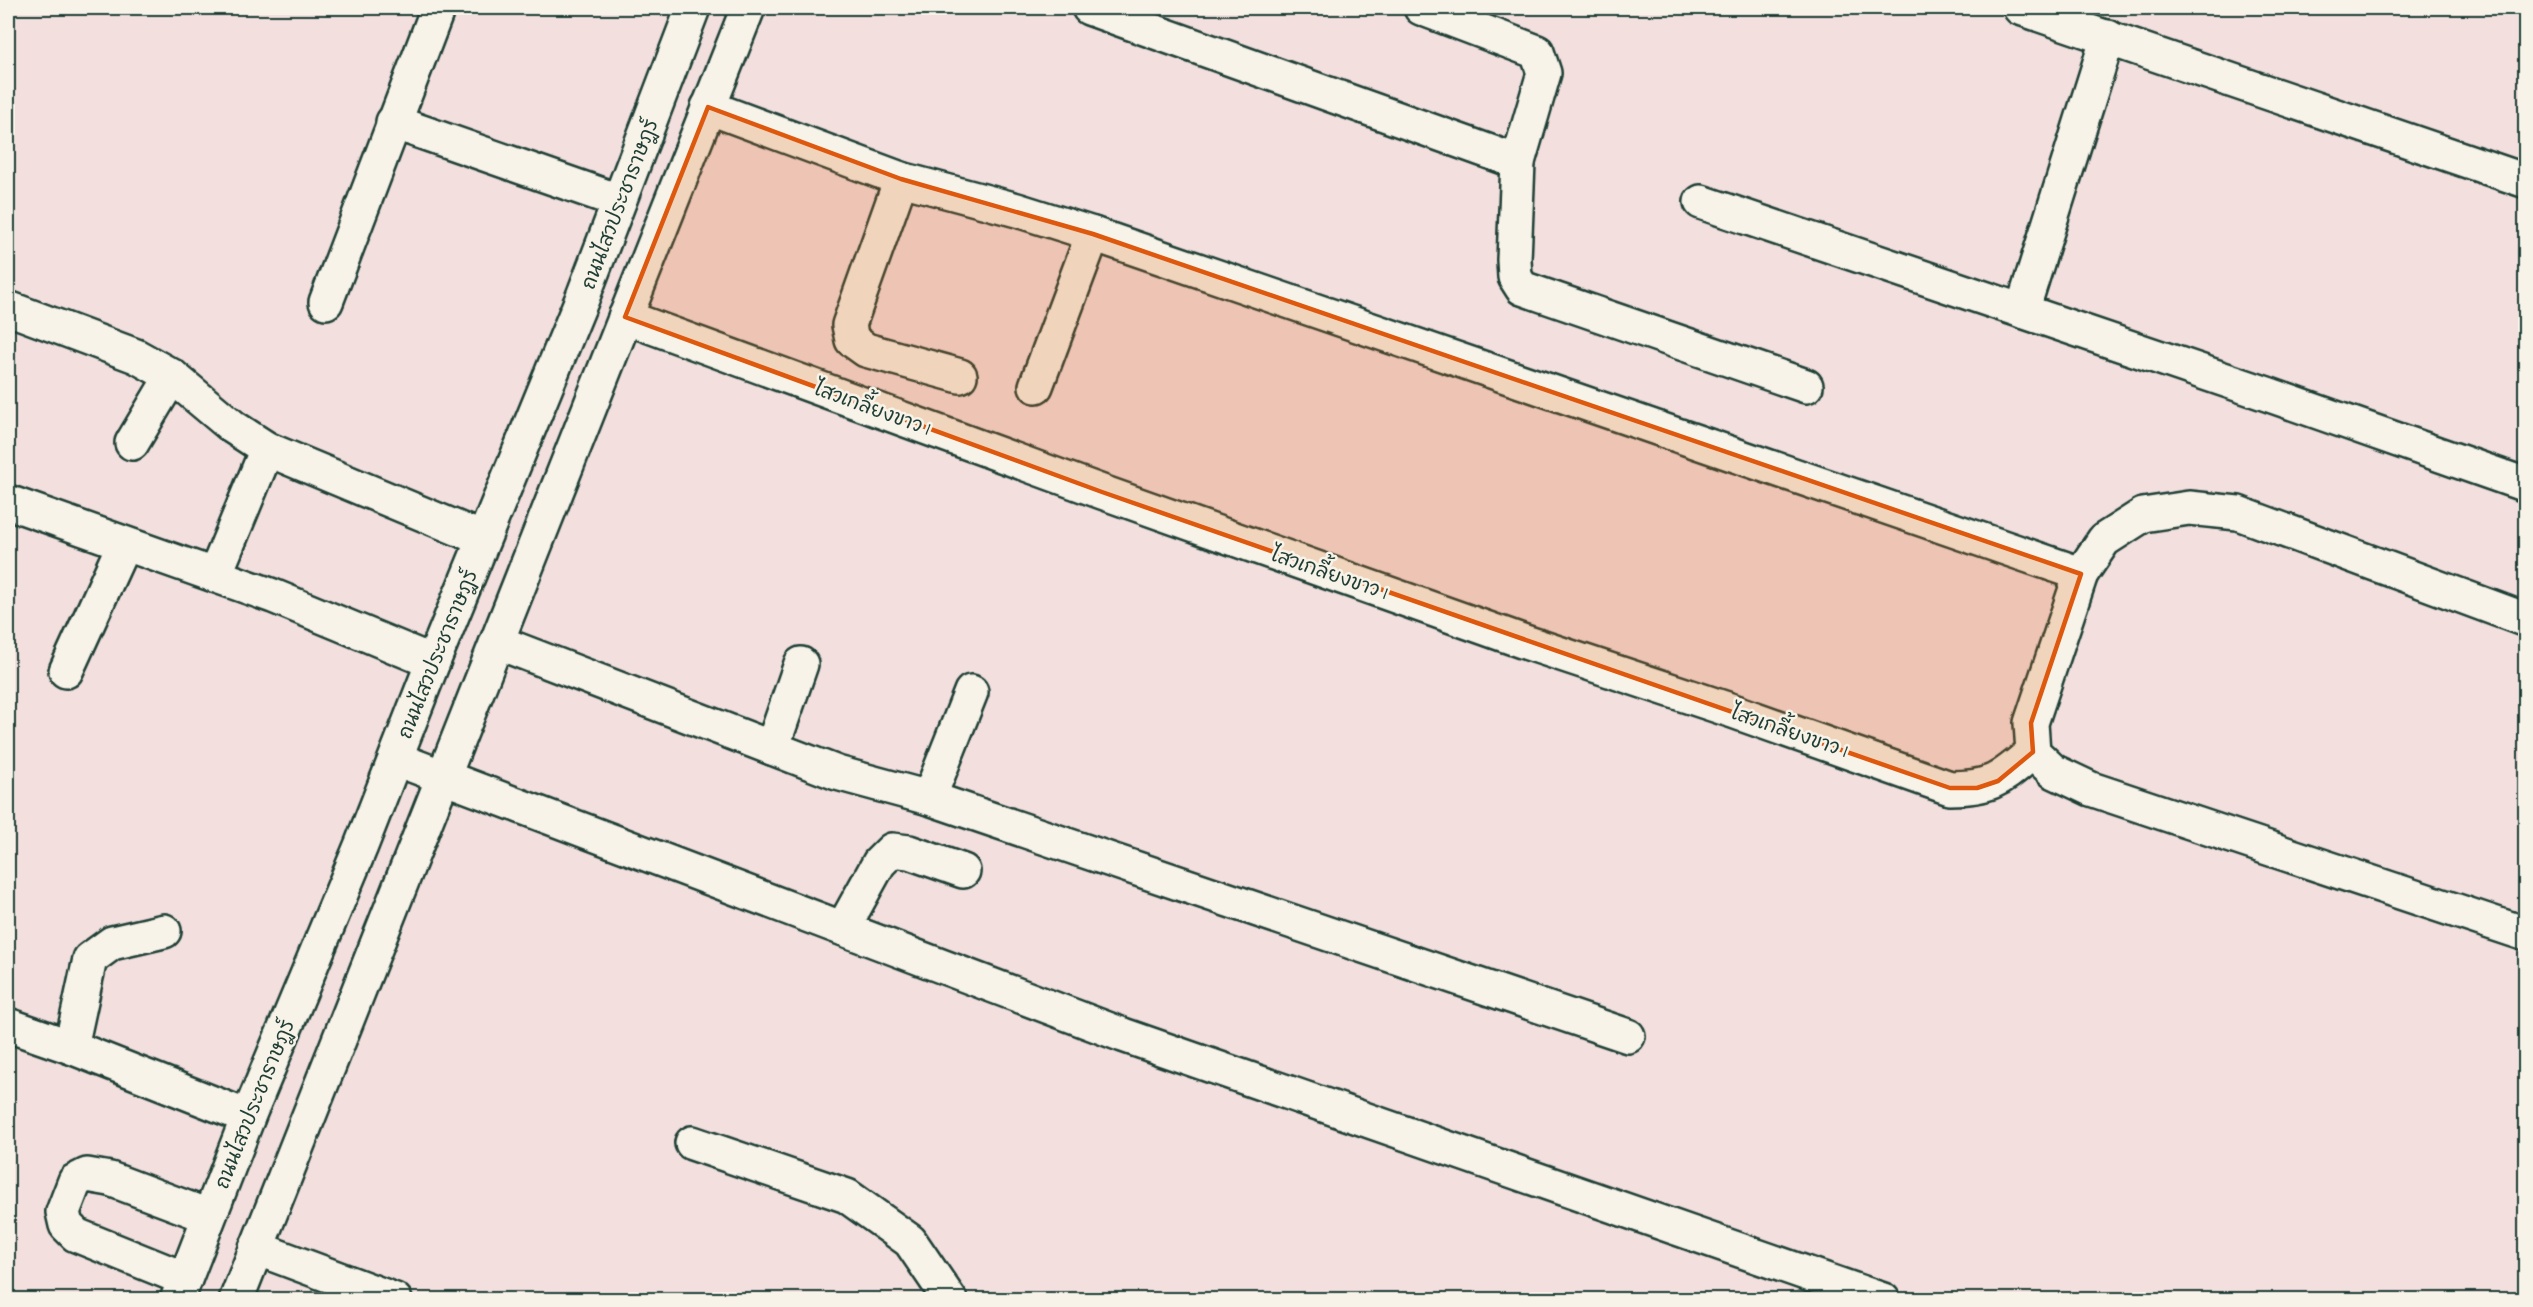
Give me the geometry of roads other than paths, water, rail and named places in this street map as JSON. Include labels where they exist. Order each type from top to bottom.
[{"type":"street","points":[[326,302],[438,8]]},
{"type":"street","name":"ถนนไสวประชาราษฎร์","points":[[181,1289],[248,1117],[582,299],[693,8]]},
{"type":"street","points":[[236,1299],[748,8]]},
{"type":"street","points":[[1089,8],[1518,162]]},
{"type":"street","points":[[1421,8],[1537,52],[1544,73],[1518,162],[1514,260],[1515,277],[1522,288],[1806,386]]},
{"type":"street","points":[[2020,8],[2526,181]]},
{"type":"street","points":[[2022,311],[2108,37]]},
{"type":"street","points":[[708,107],[900,179],[1017,210],[1093,234],[2081,574]]},
{"type":"street","points":[[393,122],[620,201]]},
{"type":"street","points":[[900,179],[849,325],[852,340],[866,350],[960,376]]},
{"type":"street","points":[[1701,202],[2526,485]]},
{"type":"street","points":[[1036,386],[1093,234]]},
{"type":"street","points":[[8,308],[136,356],[172,376],[233,427],[267,449],[483,539]]},
{"type":"street","name":"ไสวเกลี้ยงขาว 1","points":[[625,317],[1113,496],[1522,641],[1733,711],[1950,788],[1977,788],[1998,781],[2033,752]]},
{"type":"street","points":[[132,443],[172,376]]},
{"type":"street","points":[[215,576],[267,449]]},
{"type":"street","points":[[8,502],[273,596],[433,662]]},
{"type":"street","points":[[2526,620],[2238,513],[2189,508],[2143,515],[2104,540],[2081,574],[2031,723],[2033,752],[2053,771],[2091,789],[2526,934]]},
{"type":"street","points":[[66,671],[124,544]]},
{"type":"street","points":[[497,642],[837,773],[929,798],[1628,1036]]},
{"type":"street","points":[[772,748],[801,664]]},
{"type":"street","points":[[929,798],[971,692]]},
{"type":"street","points":[[396,759],[1123,1035],[1883,1299]]},
{"type":"street","points":[[843,928],[879,863],[892,850],[909,852],[963,871]]},
{"type":"street","points":[[71,1047],[90,959],[112,943],[164,930]]},
{"type":"street","points":[[8,1025],[71,1047],[248,1117]]},
{"type":"street","points":[[692,1143],[847,1196],[910,1240],[950,1299]]},
{"type":"street","points":[[181,1289],[76,1234],[66,1225],[63,1212],[75,1181],[87,1175],[110,1179],[208,1216]]},
{"type":"street","points":[[256,1248],[395,1299]]}]
